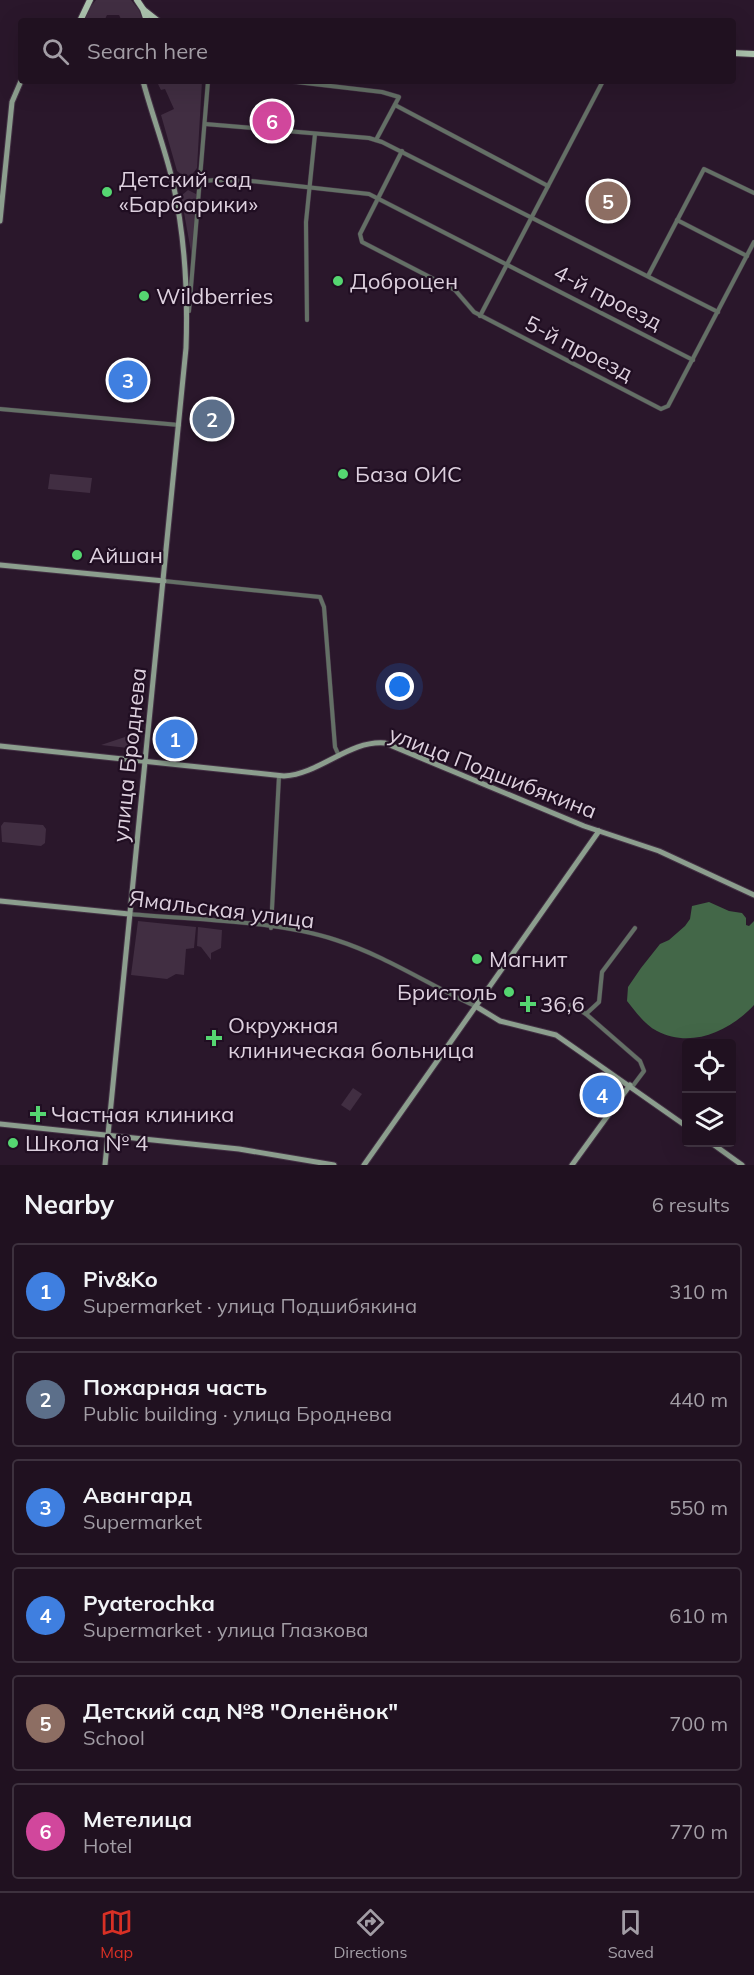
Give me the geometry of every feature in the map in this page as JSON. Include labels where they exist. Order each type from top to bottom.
[{"type":"main road","points":[[80,18],[82,0]]},
{"type":"main road","points":[[81,18],[90,0]]},
{"type":"main road","points":[[137,0],[146,18]]},
{"type":"main road","points":[[143,9],[154,18]]},
{"type":"main road","points":[[736,53],[754,54]]},
{"type":"main road","points":[[0,220],[12,102],[20,84]]},
{"type":"main road","points":[[141,84],[147,95]]},
{"type":"main road","points":[[144,84],[147,95]]},
{"type":"main road","name":"улица Броднева","points":[[105,1165],[186,348],[184,258],[173,184],[147,95]]},
{"type":"main road","points":[[0,565],[164,581]]},
{"type":"main road","name":"улица Подшибякина","points":[[0,746],[279,776],[302,773],[366,744],[385,743],[599,831],[658,851],[754,895]]},
{"type":"main road","points":[[364,1165],[599,831]]},
{"type":"main road","name":"Ямальская улица","points":[[0,902],[129,914]]},
{"type":"main road","points":[[477,1007],[500,1021],[556,1035],[682,1122]]},
{"type":"main road","points":[[572,1165],[631,1086]]},
{"type":"main road","points":[[0,1124],[240,1149],[334,1165]]},
{"type":"main road","points":[[716,1147],[742,1165]]},
{"type":"street","points":[[187,320],[208,84]]},
{"type":"street","points":[[311,84],[399,97],[376,140]]},
{"type":"street","points":[[480,316],[601,84]]},
{"type":"street","points":[[395,105],[548,186]]},
{"type":"street","points":[[205,124],[376,140],[533,216],[718,312]]},
{"type":"street","points":[[307,320],[306,234],[315,134]]},
{"type":"street","name":"5-й проезд","points":[[402,151],[360,234],[362,242],[455,290],[471,310],[480,316],[663,409],[668,406],[693,360]]},
{"type":"street","points":[[648,276],[704,169],[754,193]]},
{"type":"street","name":"4-й проезд","points":[[173,184],[201,181],[251,181],[361,192],[378,197],[693,360]]},
{"type":"street","points":[[677,220],[747,256]]},
{"type":"street","points":[[693,360],[754,242]]},
{"type":"street","points":[[0,409],[179,425]]},
{"type":"street","points":[[164,581],[310,594],[322,599],[335,747],[339,756]]},
{"type":"street","points":[[271,928],[279,776]]},
{"type":"street","name":"Ямальская улица","points":[[129,914],[271,928],[335,939],[373,954],[477,1007]]},
{"type":"street","points":[[586,1014],[599,1002],[602,972],[635,928]]},
{"type":"street","points":[[571,1005],[586,1014],[637,1057],[644,1071],[631,1086]]},
{"type":"shaded area","points":[[96,0],[131,0],[142,18],[120,18],[119,15],[107,15],[106,18],[86,18],[88,10]]},
{"type":"shaded area","points":[[158,84],[202,84],[197,168],[191,176],[182,175],[177,171],[161,115],[174,109],[165,89],[161,90]]},
{"type":"shaded area","points":[[188,190],[198,195],[192,257],[181,196]]},
{"type":"shaded area","points":[[50,474],[92,478],[90,493],[48,489]]},
{"type":"shaded area","points":[[140,723],[137,749],[101,745],[125,737]]},
{"type":"shaded area","points":[[4,822],[43,825],[46,829],[45,843],[41,846],[2,842],[1,826]]},
{"type":"shaded area","points":[[709,902],[729,911],[742,913],[746,918],[746,925],[749,926],[754,921],[754,1005],[734,1023],[709,1034],[696,1038],[670,1036],[644,1022],[627,1001],[628,987],[660,944],[669,940],[685,926],[690,919],[692,906]]},
{"type":"shaded area","points":[[138,921],[196,927],[194,948],[186,949],[184,975],[176,974],[167,979],[131,975]]},
{"type":"shaded area","points":[[198,927],[222,930],[221,948],[211,953],[211,960],[201,947],[197,946]]},
{"type":"shaded area","points":[[353,1088],[362,1094],[350,1111],[341,1105]]},
{"type":"place","name":"Метелица","points":[[272,121]]},
{"type":"place","name":"Детский сад «Барбарики»","points":[[107,192]]},
{"type":"place","name":"Детский сад №8 \"Оленёнок\"","points":[[608,201]]},
{"type":"place","name":"Доброцен","points":[[338,281]]},
{"type":"place","name":"Wildberries","points":[[144,296]]},
{"type":"place","name":"Авангард","points":[[128,380]]},
{"type":"place","name":"Пожарная часть","points":[[212,419]]},
{"type":"place","name":"База ОИС","points":[[343,474]]},
{"type":"place","name":"Айшан","points":[[77,555]]},
{"type":"place","name":"Piv&Ko","points":[[175,739]]},
{"type":"place","name":"Магнит","points":[[477,959]]},
{"type":"place","name":"Бристоль","points":[[509,992]]},
{"type":"place","name":"36,6","points":[[528,1004]]},
{"type":"place","name":"Окружная клиническая больница","points":[[214,1038]]},
{"type":"place","name":"Pyaterochka","points":[[602,1095]]},
{"type":"place","name":"Частная клиника","points":[[38,1114]]},
{"type":"place","name":"Школа № 4","points":[[13,1143]]}]
